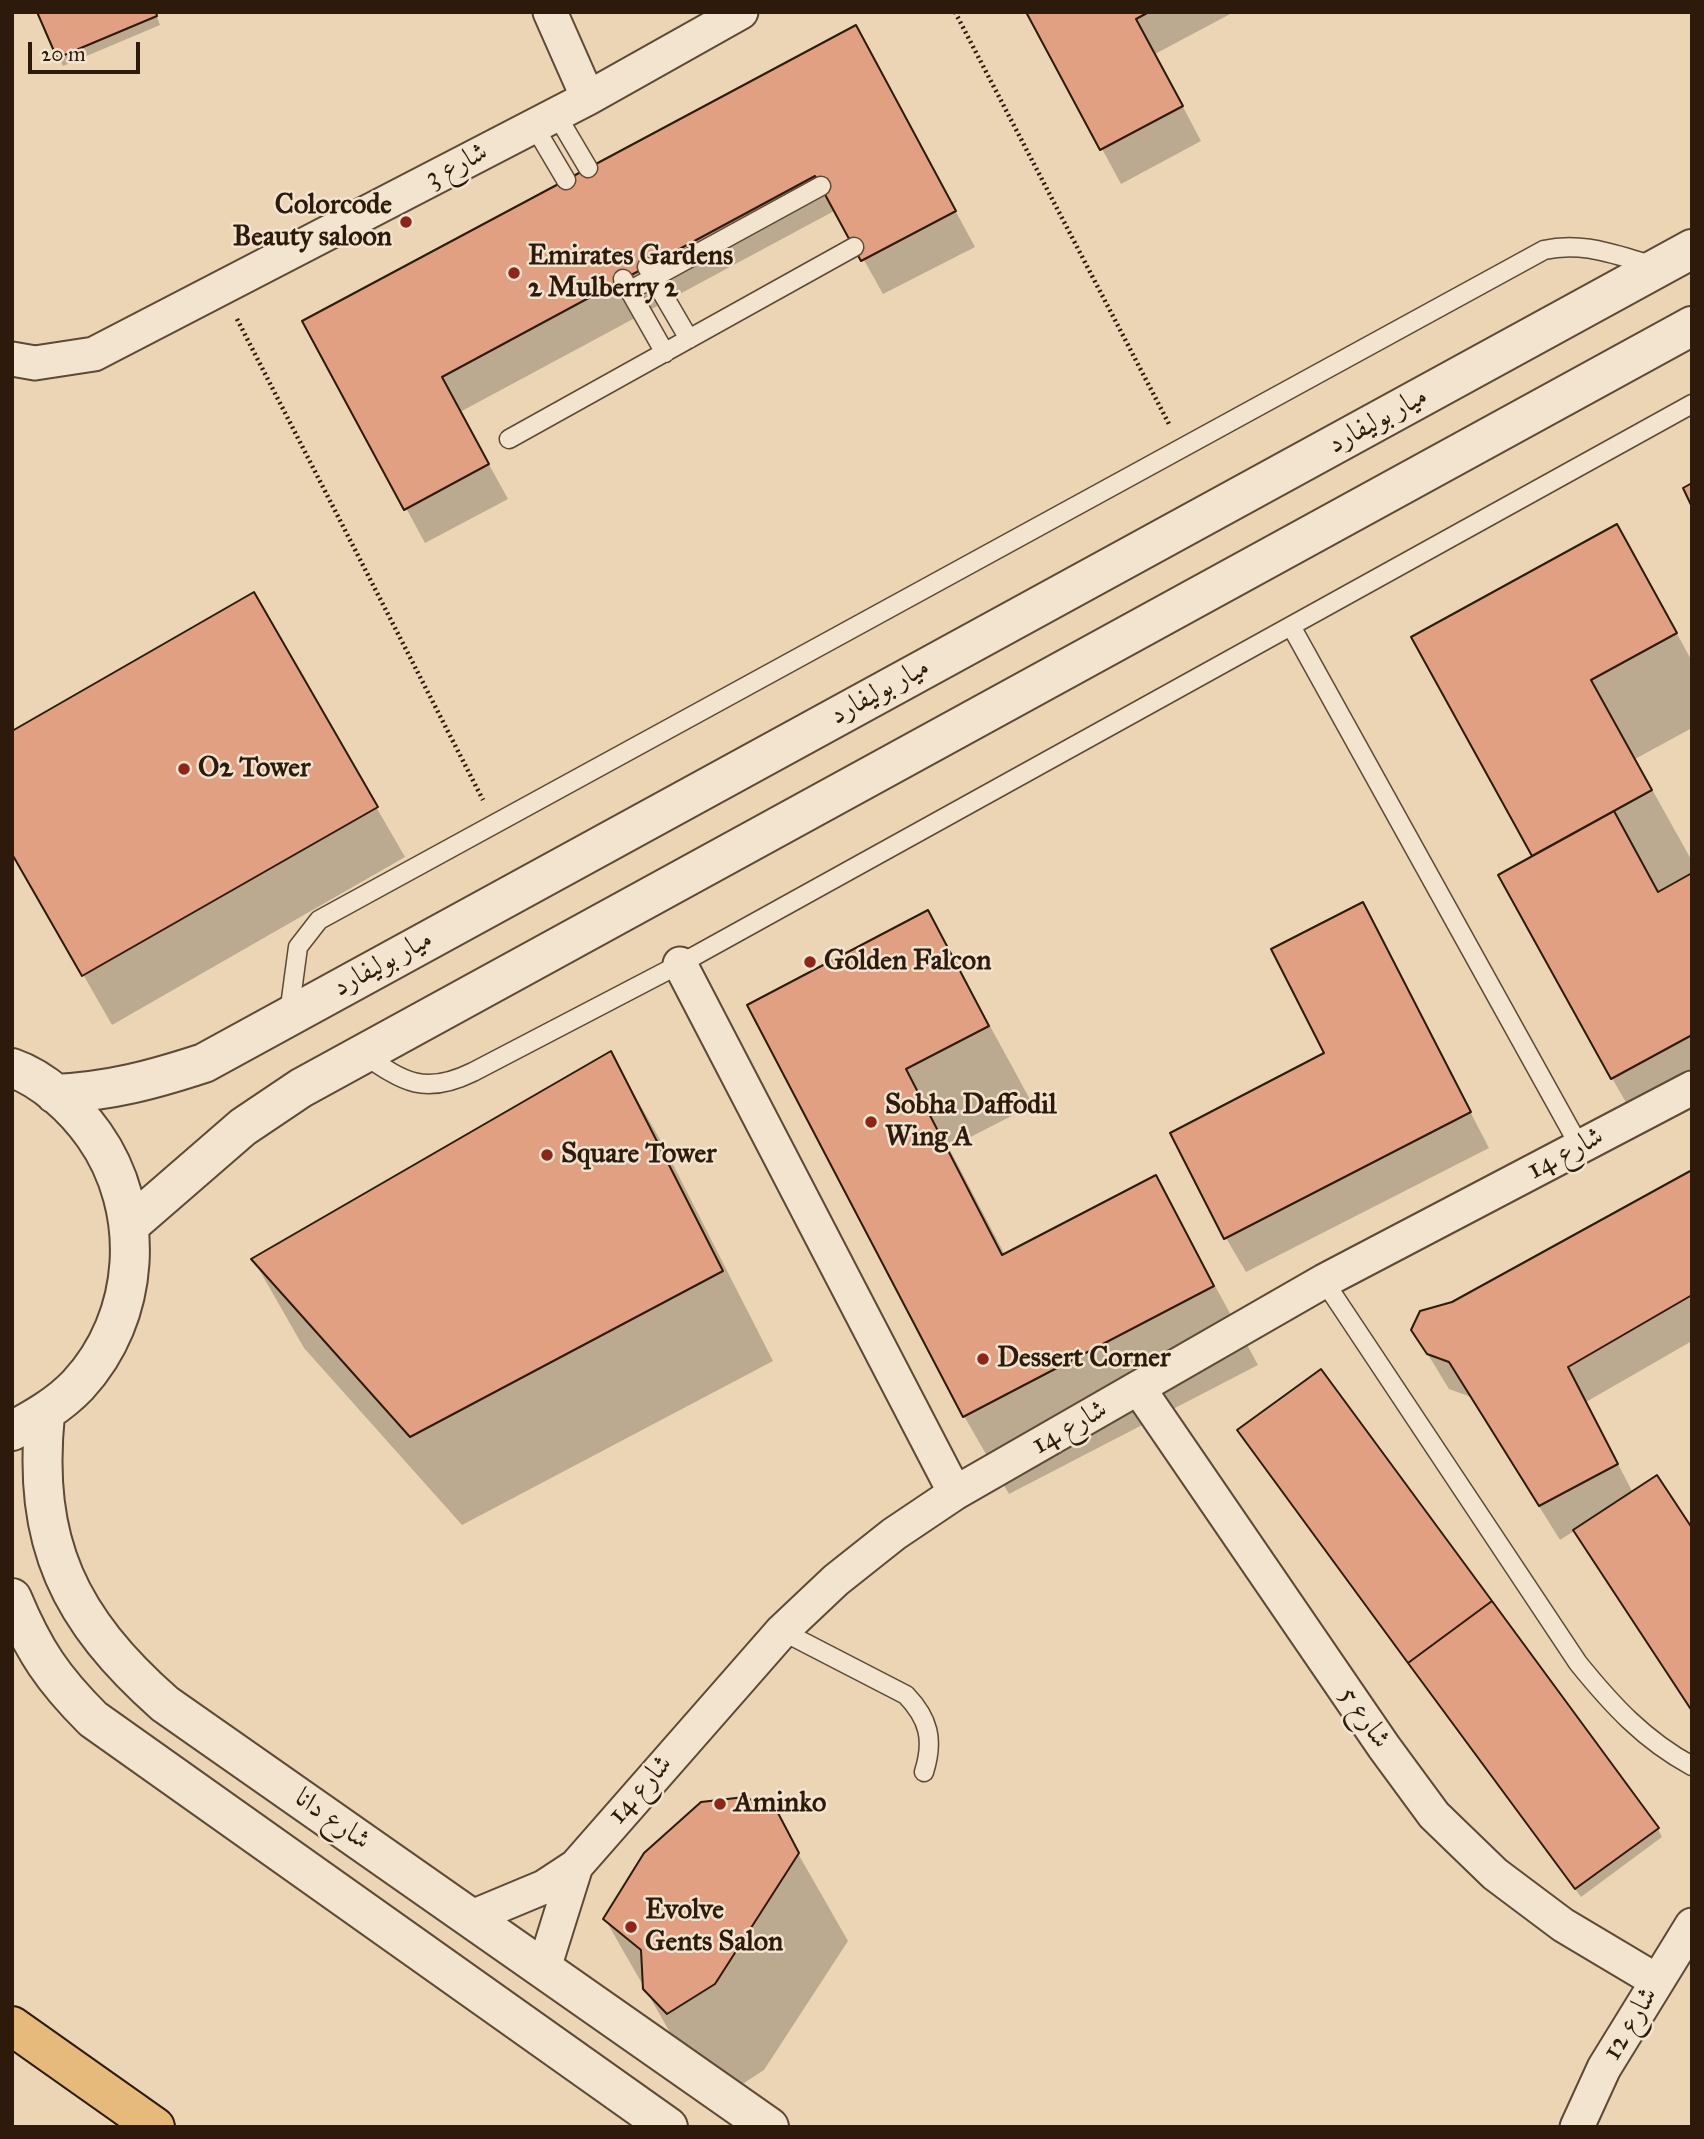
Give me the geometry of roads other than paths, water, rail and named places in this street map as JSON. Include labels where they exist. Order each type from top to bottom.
[{"type":"highway","points":[[12,2015],[110,2095]]},
{"type":"highway","points":[[12,2026],[156,2127]]},
{"type":"street","points":[[550,12],[588,98]]},
{"type":"street","name":"شارع 3","points":[[12,359],[35,363],[94,354],[588,98],[741,12]]},
{"type":"street","name":"ميار بوليفارد","points":[[55,1094],[143,1084],[204,1063],[1675,258]]},
{"type":"street","points":[[130,1225],[243,1127],[302,1088],[1692,326]]},
{"type":"street","points":[[680,964],[955,1493]]},
{"type":"street","points":[[12,1068],[55,1094],[83,1120],[106,1152],[121,1187],[130,1225],[130,1269],[122,1312],[104,1351],[78,1385],[28,1422]]},
{"type":"street","name":"شارع 14","points":[[472,1917],[544,1887],[576,1866],[782,1631],[845,1573],[955,1493],[1324,1281],[1692,1088]]},
{"type":"street","name":"شارع 5","points":[[1139,1389],[1384,1747],[1434,1815],[1495,1874],[1563,1924],[1657,1982]]},
{"type":"street","name":"شارع دانا","points":[[28,1422],[40,1463],[44,1513],[58,1562],[77,1603],[102,1640],[131,1674],[165,1704],[769,2127]]},
{"type":"street","name":"شارع دانا","points":[[12,1598],[29,1638],[58,1683],[93,1719],[668,2127]]},
{"type":"street","name":"شارع 14","points":[[544,1968],[576,1866]]},
{"type":"street","name":"شارع 12","points":[[1577,2127],[1604,2068],[1692,1925]]},
{"type":"lane","points":[[545,120],[589,168]]},
{"type":"lane","points":[[545,120],[566,180]]},
{"type":"lane","points":[[665,353],[626,285],[821,186]]},
{"type":"lane","points":[[289,1015],[298,947],[319,920],[1544,250],[1584,246],[1675,258]]},
{"type":"lane","points":[[509,439],[854,247]]},
{"type":"lane","points":[[650,272],[690,338]]},
{"type":"lane","points":[[363,1054],[400,1079],[425,1086],[450,1083],[680,964],[1692,404]]},
{"type":"lane","points":[[1291,626],[1580,1147]]},
{"type":"lane","points":[[1324,1281],[1578,1663],[1617,1711],[1664,1751],[1692,1766]]},
{"type":"lane","points":[[782,1631],[906,1695],[921,1710],[930,1730],[931,1752],[924,1772]]},
{"type":"place","name":"Colorcode Beauty saloon","points":[[406,222]]},
{"type":"place","name":"Emirates Gardens 2 Mulberry 2","points":[[514,273]]},
{"type":"place","name":"O2 Tower","points":[[184,769]]},
{"type":"place","name":"Golden Falcon","points":[[810,962]]},
{"type":"place","name":"Sobha Daffodil Wing A","points":[[871,1122]]},
{"type":"place","name":"Square Tower","points":[[547,1155]]},
{"type":"place","name":"Dessert Corner","points":[[983,1359]]},
{"type":"place","name":"Aminko","points":[[720,1804]]},
{"type":"place","name":"Evolve Gents Salon","points":[[631,1927]]}]
